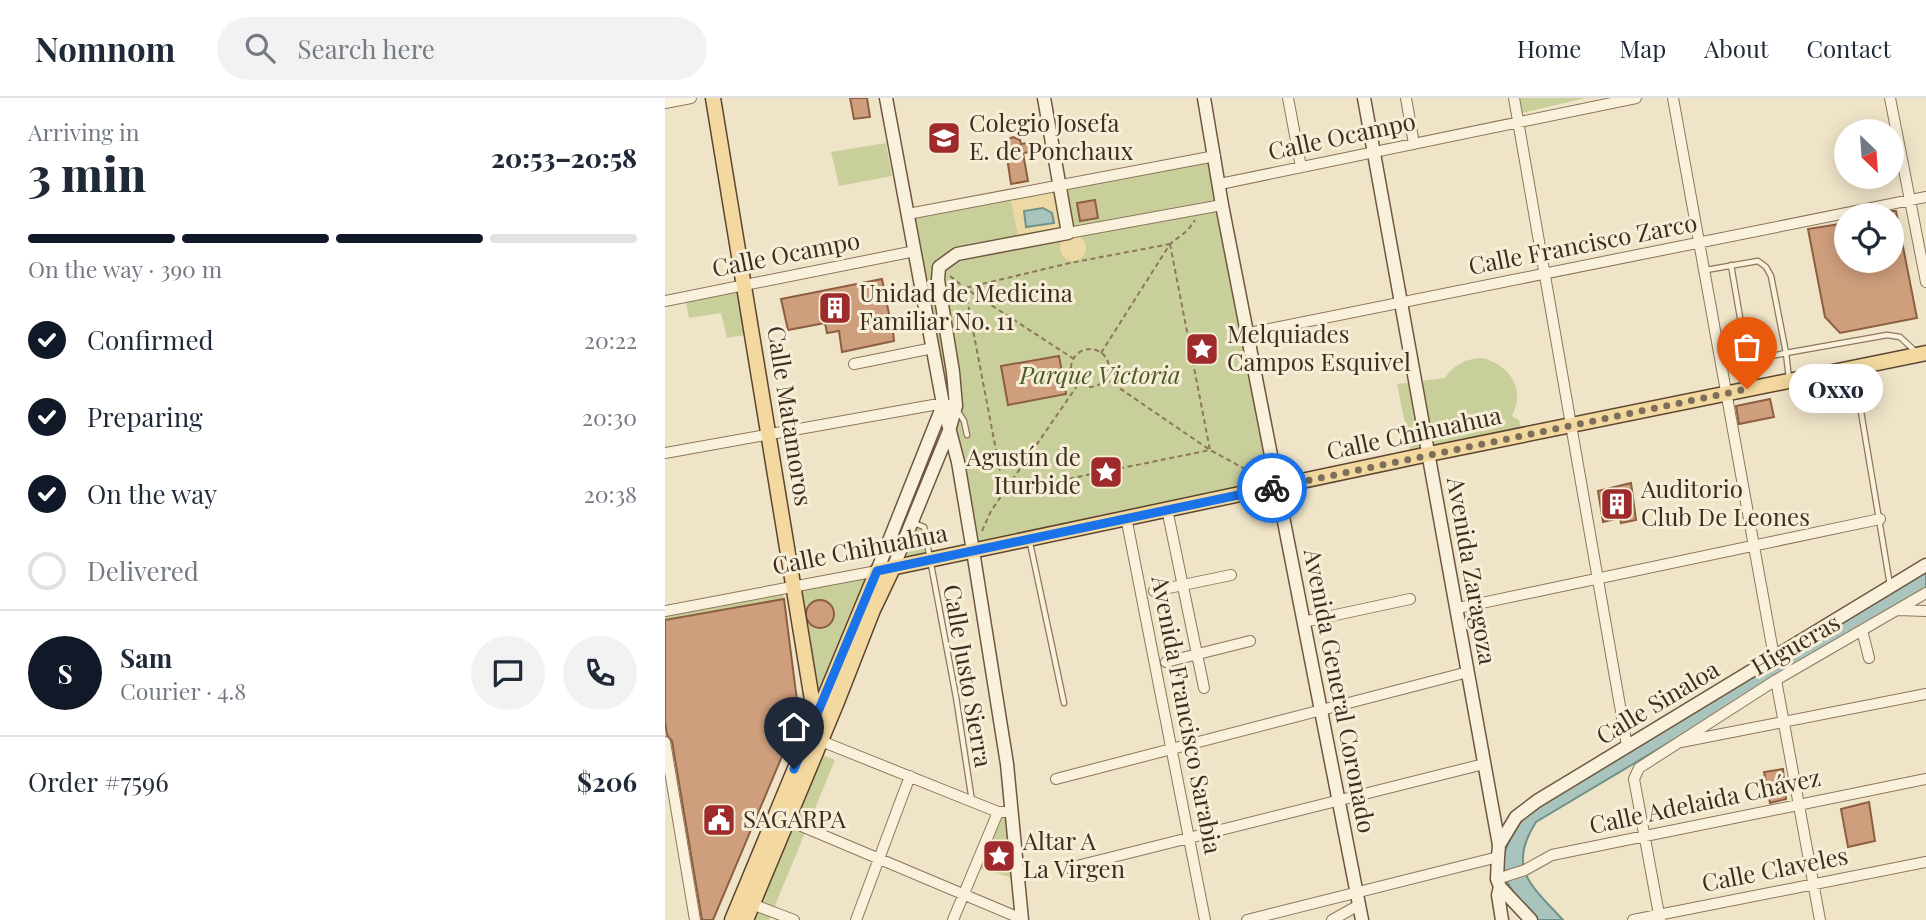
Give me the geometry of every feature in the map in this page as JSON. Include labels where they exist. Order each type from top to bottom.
[{"type":"main road","name":"Calle Matamoros","points":[[713,98],[815,718],[821,741]]},
{"type":"main road","name":"Calle Chihuahua","points":[[877,571],[1922,353]]},
{"type":"main road","points":[[873,610],[894,579],[925,561]]},
{"type":"main road","points":[[746,920],[873,610],[893,568]]},
{"type":"main road","points":[[732,920],[877,571]]},
{"type":"street","points":[[665,103],[691,98]]},
{"type":"street","points":[[877,571],[950,405],[933,348],[886,98]]},
{"type":"street","points":[[1044,98],[1068,233]]},
{"type":"street","name":"Avenida General Coronado","points":[[1204,98],[1222,205],[1362,920]]},
{"type":"street","points":[[1288,98],[1301,167]]},
{"type":"street","name":"Avenida Zaragoza","points":[[1364,98],[1458,608],[1498,851]]},
{"type":"street","points":[[1406,98],[1414,144]]},
{"type":"street","points":[[1514,98],[1627,746]]},
{"type":"street","name":"Calle Ocampo","points":[[1220,184],[1636,98]]},
{"type":"street","points":[[1673,98],[1774,657]]},
{"type":"street","points":[[1890,98],[1926,282]]},
{"type":"street","points":[[908,214],[1215,156]]},
{"type":"street","name":"Calle Francisco Zarco","points":[[1249,333],[1926,197]]},
{"type":"street","points":[[786,820],[1022,919],[1007,764],[974,551],[958,462],[949,431],[953,372],[938,280],[939,267],[957,254],[1222,205]]},
{"type":"street","name":"Calle Ocampo","points":[[665,301],[915,251]]},
{"type":"street","points":[[854,364],[933,348]]},
{"type":"street","points":[[665,453],[950,405]]},
{"type":"street","points":[[893,568],[949,431]]},
{"type":"street","points":[[1167,509],[1204,688]]},
{"type":"street","name":"Avenida Francisco Sarabia","points":[[1126,517],[1205,920]]},
{"type":"street","points":[[1458,608],[1880,519]]},
{"type":"street","name":"Calle Sinaloa","points":[[1498,851],[1516,817],[1527,809],[1926,565]]},
{"type":"street","name":"Calle Chihuahua","points":[[665,611],[877,571]]},
{"type":"street","points":[[1154,591],[1231,575]]},
{"type":"street","name":"Higueras","points":[[1644,836],[1634,779],[1636,772],[1645,762],[1776,680],[1926,593]]},
{"type":"street","points":[[1303,622],[1410,599]]},
{"type":"street","points":[[1898,610],[1926,611]]},
{"type":"street","points":[[1863,630],[1869,659]]},
{"type":"street","points":[[1166,662],[1250,641]]},
{"type":"street","points":[[1056,779],[1468,672]]},
{"type":"street","points":[[1776,680],[1820,920]]},
{"type":"street","points":[[1674,744],[1926,694]]},
{"type":"street","points":[[821,741],[998,812],[1012,812]]},
{"type":"street","points":[[665,742],[695,920]]},
{"type":"street","points":[[1069,868],[1485,764]]},
{"type":"street","points":[[856,920],[910,776]]},
{"type":"street","name":"Calle Adelaida Chávez","points":[[1500,881],[1552,855],[1926,779]]},
{"type":"street","points":[[953,920],[998,812]]},
{"type":"street","points":[[1644,836],[1659,917]]},
{"type":"street","points":[[1247,920],[1358,899],[1498,851],[1500,881],[1497,895],[1501,920]]},
{"type":"street","name":"Calle Claveles","points":[[1633,920],[1659,917],[1926,862]]},
{"type":"street","points":[[1500,881],[1531,920]]},
{"type":"street","points":[[1332,920],[1358,899]]},
{"type":"street","points":[[752,904],[794,920]]},
{"type":"lane","points":[[1704,270],[1758,261],[1766,267],[1771,276],[1789,380]]},
{"type":"lane","points":[[1731,265],[1747,358],[1752,360],[1887,335],[1900,337],[1922,353]]},
{"type":"lane","points":[[1854,367],[1890,586]]},
{"type":"lane","points":[[950,405],[964,421],[967,435]]},
{"type":"lane","name":"Calle Justo Sierra","points":[[912,522],[924,527],[925,561],[956,697],[972,802]]},
{"type":"lane","points":[[1029,538],[1064,703]]},
{"type":"path","points":[[1101,353],[1170,244],[1188,230]]},
{"type":"path","points":[[965,288],[1070,263],[1170,244]]},
{"type":"path","points":[[1170,244],[1210,450]]},
{"type":"path","points":[[949,275],[1074,359]]},
{"type":"path","points":[[965,288],[1004,492]]},
{"type":"path","points":[[1086,350],[1101,353],[1109,366],[1106,379],[1090,387],[1079,383],[1071,369],[1074,359],[1086,350]]},
{"type":"path","points":[[1106,379],[1210,450],[1258,475]]},
{"type":"path","points":[[982,531],[991,511],[1079,383]]},
{"type":"path","points":[[1004,492],[1210,450]]},
{"type":"green space","points":[[1514,98],[1586,98],[1517,114]]},
{"type":"green space","points":[[886,143],[892,176],[839,186],[831,152]]},
{"type":"green space","name":"Parque Victoria","points":[[1211,158],[1276,488],[968,551],[952,453],[956,430],[952,384],[931,286],[948,381],[943,382],[904,216]]},
{"type":"green space","points":[[744,286],[752,334],[727,338],[721,313],[689,318],[685,298]]},
{"type":"green space","points":[[1482,358],[1500,366],[1513,380],[1517,397],[1512,416],[1519,420],[1523,441],[1413,464],[1397,384],[1445,378],[1461,363]]},
{"type":"green space","points":[[908,522],[922,528],[926,559],[892,565]]},
{"type":"green space","points":[[875,572],[815,718],[795,587]]},
{"type":"green space","points":[[782,589],[784,599],[665,620],[665,611]]},
{"type":"green space","points":[[816,752],[835,760],[769,920],[747,920]]},
{"type":"green space","points":[[992,812],[1014,812],[1020,880],[971,866]]},
{"type":"sand","points":[[1057,192],[1065,231],[1019,240],[1011,201]]},
{"type":"sand","points":[[1073,235],[1082,239],[1086,248],[1082,257],[1073,261],[1064,257],[1060,248],[1064,239]]},
{"type":"water","points":[[1043,208],[1052,213],[1054,223],[1026,227],[1024,211]]},
{"type":"water","points":[[1926,569],[1926,589],[1536,822],[1527,838],[1523,865],[1541,897],[1563,920],[1535,920],[1512,890],[1503,868],[1503,857],[1508,844],[1527,812]]},
{"type":"building","points":[[850,98],[867,98],[870,117],[854,119]]},
{"type":"building","points":[[1013,137],[1020,140],[1021,144],[1029,143],[1030,152],[1023,153],[1028,181],[1011,184],[1007,157],[1001,158],[998,149],[1005,147],[1004,141]]},
{"type":"building","points":[[1095,200],[1098,218],[1080,221],[1077,203]]},
{"type":"building","points":[[1834,225],[1834,273],[1904,273],[1904,252],[1917,318],[1840,333],[1825,317],[1808,229]]},
{"type":"building","name":"Unidad de Medicina Familiar No. 11","points":[[882,279],[890,319],[899,318],[902,329],[893,331],[894,341],[842,352],[839,331],[827,333],[825,323],[788,330],[781,299]]},
{"type":"building","points":[[1059,356],[1066,394],[1008,405],[1001,366]]},
{"type":"building","points":[[1770,399],[1774,417],[1739,424],[1736,406]]},
{"type":"building","name":"Auditorio Club De Leones","points":[[1631,483],[1636,520],[1621,523],[1620,518],[1603,522],[1598,491]]},
{"type":"building","name":"SAGARPA","points":[[784,599],[799,716],[713,920],[702,920],[672,741],[667,735],[665,721],[665,620]]},
{"type":"building","points":[[820,600],[830,604],[834,614],[830,624],[820,628],[810,624],[806,614],[810,604]]},
{"type":"building","points":[[1783,769],[1786,799],[1770,803],[1764,772]]},
{"type":"building","points":[[1869,802],[1875,841],[1848,847],[1841,809]]},
{"type":"way so far","points":[[1272,488],[1747,389]]},
{"type":"place","name":"Colegio Josefa E. de Ponchaux","points":[[944,138]]},
{"type":"place","name":"Unidad de Medicina Familiar No. 11","points":[[835,308]]},
{"type":"place","name":"Melquiades Campos Esquivel","points":[[1202,349]]},
{"type":"place","name":"Oxxo","points":[[1747,389]]},
{"type":"place","name":"Agustín de Iturbide","points":[[1106,472]]},
{"type":"place","name":"Auditorio Club De Leones","points":[[1617,504]]},
{"type":"place","name":"SAGARPA","points":[[719,820]]},
{"type":"place","name":"Altar A La Virgen","points":[[999,856]]},
{"type":"route","points":[[794,769],[877,571],[1272,488]]}]
